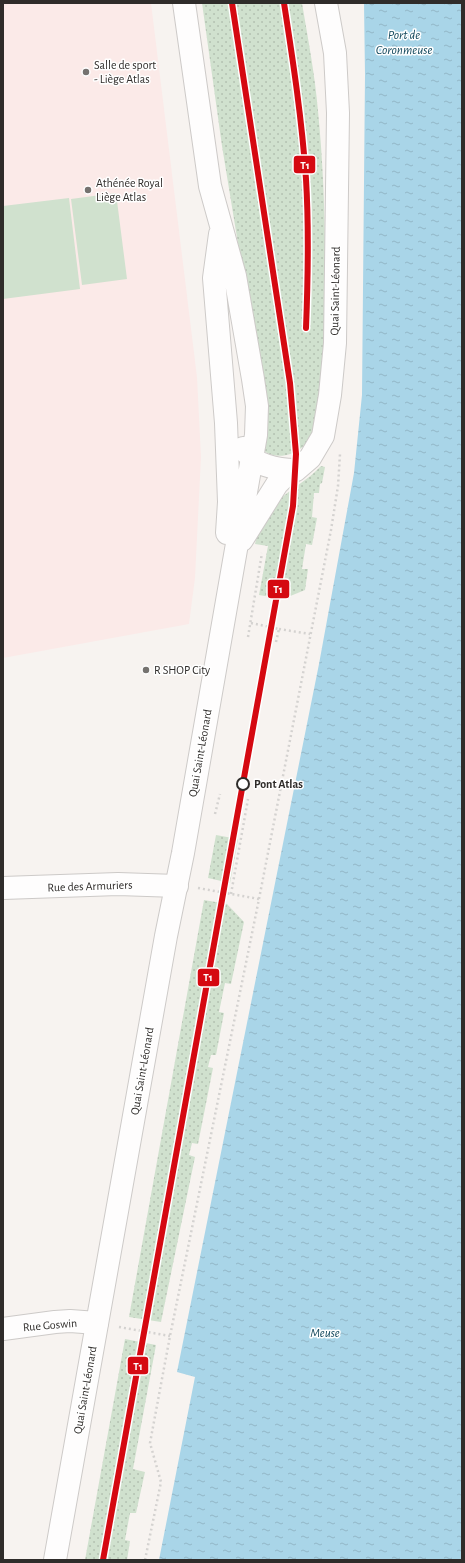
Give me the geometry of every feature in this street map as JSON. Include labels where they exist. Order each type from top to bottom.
[{"type":"main road","name":"Quai Saint-Léonard","points":[[55,1560],[177,886],[256,435],[257,420],[254,386],[235,276],[210,186],[184,3]]},
{"type":"main road","name":"Quai Saint-Léonard","points":[[237,547],[277,484],[287,474],[296,470],[310,458],[323,436],[334,364],[338,113],[335,53],[326,3]]},
{"type":"main road","name":"Quai Saint-Léonard","points":[[221,226],[214,278],[223,374],[229,502],[224,564],[230,583]]},
{"type":"main road","points":[[223,374],[237,410],[240,442],[244,450],[251,458],[267,466],[296,470]]},
{"type":"main road","name":"Rue des Armuriers","points":[[3,888],[118,884],[177,886]]},
{"type":"main road","name":"Rue Goswin","points":[[3,1329],[70,1321],[97,1323]]},
{"type":"path","points":[[251,623],[310,634]]},
{"type":"path","points":[[276,642],[279,629]]},
{"type":"path","points":[[231,894],[248,799]]},
{"type":"path","points":[[145,1560],[161,1482],[150,1443],[170,1336],[259,899],[199,888]]},
{"type":"path","points":[[119,1327],[170,1336]]},
{"type":"shaded area","name":"Athénée Royal Liège Atlas","points":[[3,3],[151,3],[197,377],[201,457],[195,578],[189,624],[3,658]]},
{"type":"green space","points":[[202,3],[302,3],[315,84],[321,149],[325,224],[324,329],[322,368],[313,432],[305,445],[299,450],[286,455],[278,456],[264,451],[242,268],[222,146]]},
{"type":"green space","points":[[116,193],[127,279],[82,285],[71,199]]},
{"type":"green space","points":[[69,198],[80,289],[3,299],[3,206]]},
{"type":"green space","points":[[321,466],[325,467],[319,493],[314,493],[312,517],[317,518],[312,545],[306,544],[302,569],[308,569],[305,590],[283,599],[259,595],[268,546],[255,544],[261,528],[277,502]]},
{"type":"green space","points":[[216,835],[238,839],[230,883],[208,878]]},
{"type":"green space","points":[[204,900],[227,904],[244,922],[231,984],[225,983],[219,1012],[224,1013],[216,1055],[211,1055],[208,1067],[213,1068],[198,1144],[192,1143],[189,1155],[195,1157],[161,1322],[129,1317]]},
{"type":"green space","points":[[125,1339],[156,1345],[133,1469],[145,1472],[136,1513],[130,1513],[125,1540],[130,1541],[127,1560],[85,1560]]},
{"type":"water","name":"Meuse","points":[[364,3],[462,3],[462,1560],[159,1560],[195,1377],[177,1372],[319,664],[354,473],[362,395],[365,75]]},
{"type":"transit line","name":"T1","points":[[103,1560],[293,506],[296,454],[290,383],[232,3]]},
{"type":"transit line","name":"T1","points":[[284,3],[300,113],[306,179],[308,216],[306,328]]},
{"type":"place","name":"Salle de sport - Liège Atlas","points":[[86,72]]},
{"type":"place","name":"Athénée Royal Liège Atlas","points":[[88,190]]},
{"type":"place","name":"R SHOP City","points":[[146,670]]},
{"type":"place","name":"Pont Atlas","points":[[243,784]]},
{"type":"water label","name":"Port de Coronmeuse","points":[[404,42]]}]
